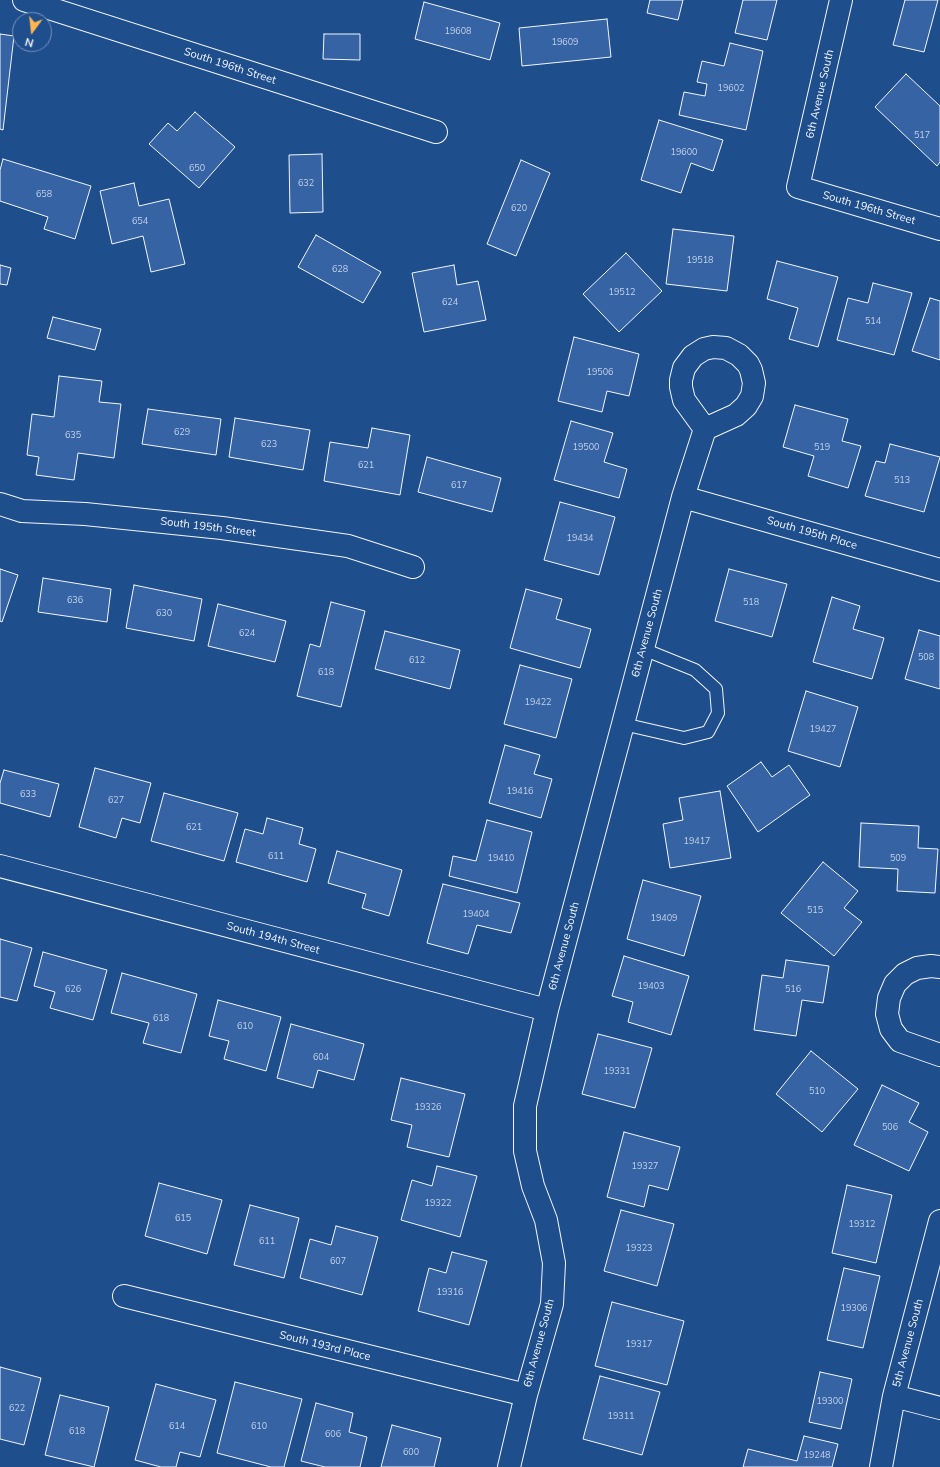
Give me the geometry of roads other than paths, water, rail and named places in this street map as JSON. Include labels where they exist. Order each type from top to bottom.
[{"type":"street","name":"South 196th Street","points":[[24,0],[436,132]]},
{"type":"street","name":"6th Avenue South","points":[[798,187],[841,0]]},
{"type":"street","name":"South 196th Street","points":[[798,187],[940,229]]},
{"type":"street","name":"6th Avenue South","points":[[509,1467],[526,1396],[552,1304],[554,1263],[546,1220],[533,1186],[525,1151],[525,1106],[547,1010],[683,497],[705,429]]},
{"type":"street","name":"South 195th Place","points":[[683,497],[940,570]]},
{"type":"street","name":"South 195th Street","points":[[0,504],[22,512],[85,514],[222,528],[348,546],[413,567]]},
{"type":"street","name":"South 194th Street","points":[[0,866],[547,1010]]},
{"type":"street","points":[[940,967],[931,966],[917,968],[905,974],[895,984],[889,998],[887,1014],[891,1029],[900,1041],[940,1055]]},
{"type":"street","name":"5th Avenue South","points":[[881,1467],[894,1396],[940,1221]]},
{"type":"street","name":"South 193rd Place","points":[[124,1296],[526,1396]]},
{"type":"street","points":[[894,1396],[940,1408]]},
{"type":"lane","points":[[623,724],[684,738],[708,732],[718,713],[716,689],[696,670],[643,649]]}]
